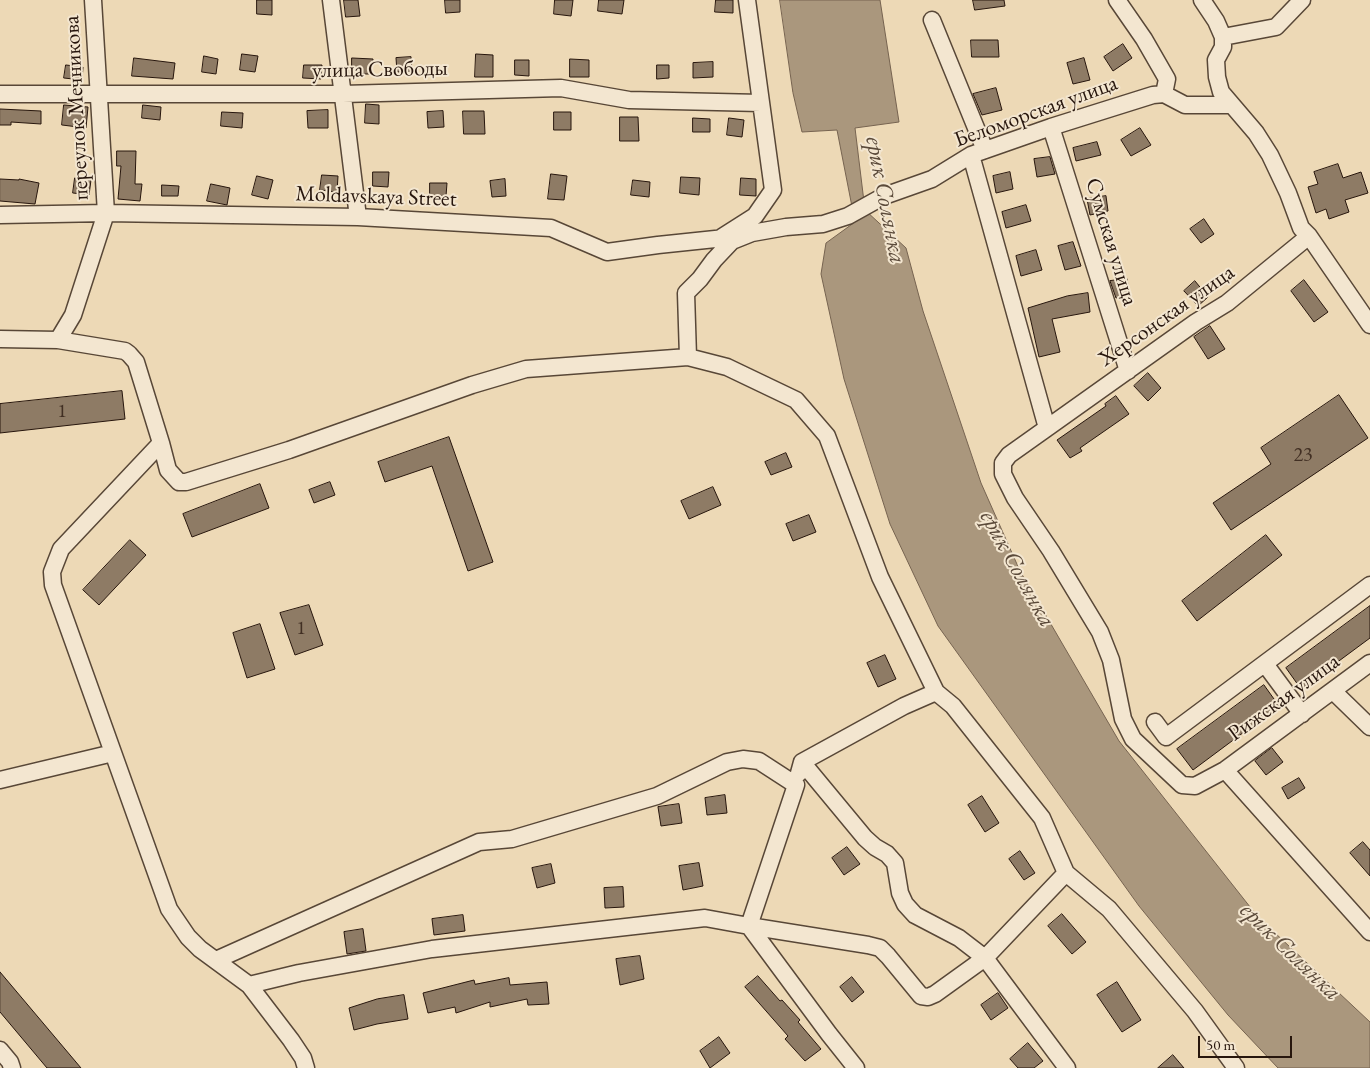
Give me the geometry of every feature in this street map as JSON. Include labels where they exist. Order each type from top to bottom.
[{"type":"street","name":"переулок Мечникова","points":[[93,0],[106,214]]},
{"type":"street","points":[[331,0],[358,217]]},
{"type":"street","points":[[720,238],[755,216],[773,190],[748,0]]},
{"type":"street","points":[[1117,0],[1144,39],[1167,79],[1164,94],[1185,104],[1232,105]]},
{"type":"street","points":[[1202,0],[1224,37],[1216,60],[1217,77],[1221,92],[1256,133],[1270,155],[1302,228],[1370,325]]},
{"type":"street","points":[[1224,37],[1276,27],[1302,0]]},
{"type":"street","points":[[932,20],[978,152],[1047,428]]},
{"type":"street","name":"улица Свободы","points":[[0,94],[343,94],[561,88],[629,100],[761,103]]},
{"type":"street","name":"Беломорская улица","points":[[688,357],[686,293],[732,241],[752,233],[786,227],[824,224],[848,216],[884,196],[932,179],[978,152],[1153,95],[1164,94]]},
{"type":"street","name":"Сумская улица","points":[[1051,127],[1128,371]]},
{"type":"street","points":[[58,340],[73,315],[106,214]]},
{"type":"street","name":"Moldavskaya Street","points":[[0,215],[106,214],[358,217],[551,228],[607,252],[658,244],[744,236]]},
{"type":"street","name":"Херсонская улица","points":[[1225,770],[1195,786],[1182,785],[1133,739],[1119,703],[1111,660],[1100,632],[1052,551],[1015,498],[1003,474],[1003,463],[1009,455],[1196,322],[1227,303],[1309,236]]},
{"type":"street","points":[[0,339],[58,340],[125,351],[129,354],[136,362],[168,470],[178,482],[186,482],[289,450],[472,385],[526,369],[688,357],[727,367],[796,400],[827,436],[880,578],[936,692],[953,706],[1042,818],[1066,874],[1109,909],[1195,1011],[1236,1068]]},
{"type":"street","points":[[161,443],[61,549],[52,572],[53,585],[169,909],[200,949],[249,985],[291,1040],[306,1068]]},
{"type":"street","points":[[1155,722],[1166,737],[1370,585]]},
{"type":"street","name":"Рижская улица","points":[[1225,770],[1370,663]]},
{"type":"street","points":[[1264,664],[1302,714]]},
{"type":"street","points":[[1334,691],[1370,727]]},
{"type":"street","points":[[749,926],[802,762],[904,706],[936,692]]},
{"type":"street","points":[[0,780],[113,753]]},
{"type":"street","points":[[216,960],[479,842],[512,838],[657,796],[727,762],[743,759],[759,761],[796,785]]},
{"type":"street","points":[[802,762],[865,838],[887,854],[895,863],[900,893],[905,904],[915,915],[959,938],[985,958],[1067,1068]]},
{"type":"street","points":[[1225,770],[1370,932]]},
{"type":"street","points":[[249,985],[299,973],[432,949],[705,918],[880,948],[920,996],[924,997],[935,994],[985,958],[1066,874]]},
{"type":"street","points":[[749,926],[828,1034],[856,1068]]},
{"type":"street","points":[[0,1050],[10,1062],[12,1068]]},
{"type":"water","name":"ерик Солянка","points":[[780,0],[880,0],[899,122],[855,128],[865,210],[906,248],[923,311],[981,483],[1020,571],[1119,741],[1258,917],[1370,1022],[1370,1068],[1278,1068],[1228,1015],[1139,906],[938,626],[890,524],[844,379],[821,274],[826,243],[855,222],[837,130],[802,132],[793,93]]},
{"type":"building","points":[[257,0],[272,0],[272,15],[257,14]]},
{"type":"building","points":[[344,0],[358,0],[360,16],[346,17]]},
{"type":"building","points":[[445,0],[460,0],[460,12],[446,13]]},
{"type":"building","points":[[555,0],[573,0],[571,16],[554,14]]},
{"type":"building","points":[[599,0],[624,0],[622,14],[598,11]]},
{"type":"building","points":[[716,0],[733,0],[733,13],[715,12]]},
{"type":"building","points":[[973,0],[1004,0],[1005,6],[975,10]]},
{"type":"building","points":[[971,40],[998,40],[999,57],[972,57]]},
{"type":"building","points":[[1123,44],[1132,58],[1113,71],[1104,57]]},
{"type":"building","points":[[242,54],[258,56],[255,72],[240,70]]},
{"type":"building","points":[[476,54],[493,55],[493,77],[475,77]]},
{"type":"building","points":[[204,56],[218,59],[216,74],[202,72]]},
{"type":"building","points":[[411,57],[412,71],[397,72],[396,58]]},
{"type":"building","points":[[134,58],[175,63],[173,79],[132,76]]},
{"type":"building","points":[[352,58],[373,59],[372,74],[352,74]]},
{"type":"building","points":[[1084,58],[1090,80],[1073,84],[1067,63]]},
{"type":"building","points":[[570,59],[589,60],[589,77],[570,77]]},
{"type":"building","points":[[515,60],[529,60],[529,76],[515,75]]},
{"type":"building","points":[[713,62],[713,77],[693,78],[693,63]]},
{"type":"building","points":[[66,65],[83,67],[82,80],[64,78]]},
{"type":"building","points":[[304,65],[322,65],[321,79],[303,78]]},
{"type":"building","points":[[657,65],[669,65],[669,78],[657,79]]},
{"type":"building","points":[[996,88],[1002,110],[982,115],[973,94]]},
{"type":"building","points":[[366,104],[379,105],[379,124],[365,123]]},
{"type":"building","points":[[64,105],[88,107],[86,128],[62,125]]},
{"type":"building","points":[[143,105],[161,107],[160,120],[142,118]]},
{"type":"building","points":[[0,109],[41,111],[41,124],[11,122],[11,125],[0,125]]},
{"type":"building","points":[[328,110],[328,128],[308,128],[307,111]]},
{"type":"building","points":[[443,111],[444,127],[428,128],[427,112]]},
{"type":"building","points":[[463,111],[484,111],[485,134],[464,134]]},
{"type":"building","points":[[222,112],[243,113],[242,128],[221,126]]},
{"type":"building","points":[[554,112],[571,112],[571,130],[554,130]]},
{"type":"building","points":[[620,117],[638,117],[639,141],[620,141]]},
{"type":"building","points":[[693,118],[710,119],[710,132],[693,132]]},
{"type":"building","points":[[729,118],[744,120],[742,137],[727,135]]},
{"type":"building","points":[[1140,128],[1151,145],[1131,156],[1121,140]]},
{"type":"building","points":[[1097,142],[1101,155],[1076,161],[1073,148]]},
{"type":"building","points":[[117,151],[136,151],[135,184],[142,184],[140,201],[118,199],[121,166],[117,166]]},
{"type":"building","points":[[1050,157],[1055,174],[1037,177],[1034,159]]},
{"type":"building","points":[[1338,164],[1343,178],[1361,172],[1368,193],[1345,200],[1349,212],[1329,219],[1326,209],[1316,213],[1308,187],[1318,184],[1314,172]]},
{"type":"building","points":[[373,172],[389,172],[388,187],[373,186]]},
{"type":"building","points":[[1010,172],[1013,189],[996,193],[993,176]]},
{"type":"building","points":[[551,174],[567,176],[564,200],[548,199]]},
{"type":"building","points":[[322,175],[338,176],[337,192],[320,190]]},
{"type":"building","points":[[257,176],[273,180],[268,199],[252,195]]},
{"type":"building","points":[[681,177],[700,178],[699,195],[680,193]]},
{"type":"building","points":[[75,178],[91,180],[89,195],[73,193]]},
{"type":"building","points":[[741,178],[756,179],[756,196],[740,195]]},
{"type":"building","points":[[0,179],[19,179],[39,183],[35,204],[0,201]]},
{"type":"building","points":[[505,179],[506,196],[492,197],[490,181]]},
{"type":"building","points":[[633,180],[650,182],[649,197],[631,195]]},
{"type":"building","points":[[430,183],[447,183],[446,196],[430,196]]},
{"type":"building","points":[[211,184],[230,188],[227,205],[207,201]]},
{"type":"building","points":[[162,185],[179,186],[178,196],[162,196]]},
{"type":"building","points":[[1106,196],[1108,211],[1090,215],[1087,199]]},
{"type":"building","points":[[1026,205],[1031,221],[1006,228],[1002,212]]},
{"type":"building","points":[[1204,219],[1214,234],[1201,243],[1190,229]]},
{"type":"building","points":[[1073,242],[1081,266],[1065,270],[1058,246]]},
{"type":"building","points":[[1036,250],[1042,270],[1021,276],[1016,256]]},
{"type":"building","points":[[1127,279],[1130,296],[1116,298],[1110,281]]},
{"type":"building","points":[[1304,280],[1328,312],[1314,322],[1291,291]]},
{"type":"building","points":[[1195,281],[1208,297],[1198,306],[1184,291]]},
{"type":"building","points":[[1088,293],[1090,312],[1052,319],[1060,352],[1039,357],[1028,308],[1067,296]]},
{"type":"building","points":[[1210,326],[1225,349],[1208,359],[1194,337]]},
{"type":"building","points":[[1148,373],[1161,388],[1148,401],[1134,386]]},
{"type":"building","points":[[122,391],[125,419],[0,433],[0,404]]},
{"type":"building","points":[[1339,395],[1368,438],[1231,530],[1213,503],[1271,464],[1261,448]]},
{"type":"building","points":[[1116,396],[1129,414],[1080,448],[1082,451],[1070,458],[1057,440],[1106,406],[1105,404]]},
{"type":"building","points":[[449,437],[493,562],[468,571],[432,466],[385,482],[378,462]]},
{"type":"building","points":[[786,453],[792,467],[771,475],[765,462]]},
{"type":"building","points":[[330,482],[335,495],[314,503],[309,490]]},
{"type":"building","points":[[260,484],[269,508],[192,537],[183,514]]},
{"type":"building","points":[[713,487],[721,505],[689,519],[681,501]]},
{"type":"building","points":[[809,515],[816,532],[793,541],[786,524]]},
{"type":"building","points":[[1266,535],[1282,555],[1197,621],[1182,601]]},
{"type":"building","points":[[130,540],[146,555],[99,605],[83,590]]},
{"type":"building","points":[[309,605],[323,645],[295,655],[280,613]]},
{"type":"building","points":[[1370,606],[1370,638],[1301,689],[1286,668]]},
{"type":"building","points":[[260,624],[275,669],[247,678],[233,633]]},
{"type":"building","points":[[885,655],[896,679],[878,687],[867,663]]},
{"type":"building","points":[[1264,685],[1279,706],[1193,770],[1177,749]]},
{"type":"building","points":[[1272,748],[1283,762],[1266,775],[1255,761]]},
{"type":"building","points":[[1299,778],[1305,788],[1288,799],[1282,788]]},
{"type":"building","points":[[725,795],[727,813],[707,815],[705,798]]},
{"type":"building","points":[[982,796],[999,823],[985,832],[968,805]]},
{"type":"building","points":[[679,804],[682,823],[661,826],[658,807]]},
{"type":"building","points":[[1363,842],[1370,850],[1370,876],[1350,853]]},
{"type":"building","points":[[847,847],[860,864],[844,875],[832,858]]},
{"type":"building","points":[[1020,851],[1035,873],[1024,880],[1009,859]]},
{"type":"building","points":[[699,863],[703,886],[683,890],[679,866]]},
{"type":"building","points":[[551,864],[555,883],[537,888],[532,868]]},
{"type":"building","points":[[623,887],[624,907],[605,908],[604,888]]},
{"type":"building","points":[[1062,914],[1086,942],[1072,954],[1048,926]]},
{"type":"building","points":[[463,915],[465,931],[434,935],[432,919]]},
{"type":"building","points":[[363,929],[366,951],[347,954],[344,932]]},
{"type":"building","points":[[640,956],[644,979],[620,985],[616,959]]},
{"type":"building","points":[[0,972],[81,1068],[47,1068],[0,1012]]},
{"type":"building","points":[[758,976],[800,1020],[798,1022],[821,1049],[805,1061],[785,1039],[788,1036],[745,987]]},
{"type":"building","points":[[852,977],[864,992],[852,1002],[840,987]]},
{"type":"building","points":[[509,978],[510,985],[547,982],[549,1004],[528,1005],[527,999],[490,1007],[490,1002],[456,1013],[455,1007],[428,1013],[423,993],[474,980],[475,984]]},
{"type":"building","points":[[1117,982],[1141,1020],[1122,1032],[1097,995]]},
{"type":"building","points":[[998,993],[1008,1008],[991,1020],[981,1005]]},
{"type":"building","points":[[404,995],[408,1019],[354,1030],[349,1008],[377,999]]},
{"type":"building","points":[[719,1037],[730,1053],[710,1068],[700,1051]]},
{"type":"building","points":[[1028,1043],[1043,1061],[1034,1068],[1018,1068],[1010,1059]]},
{"type":"building","points":[[1173,1055],[1184,1068],[1158,1068]]}]
